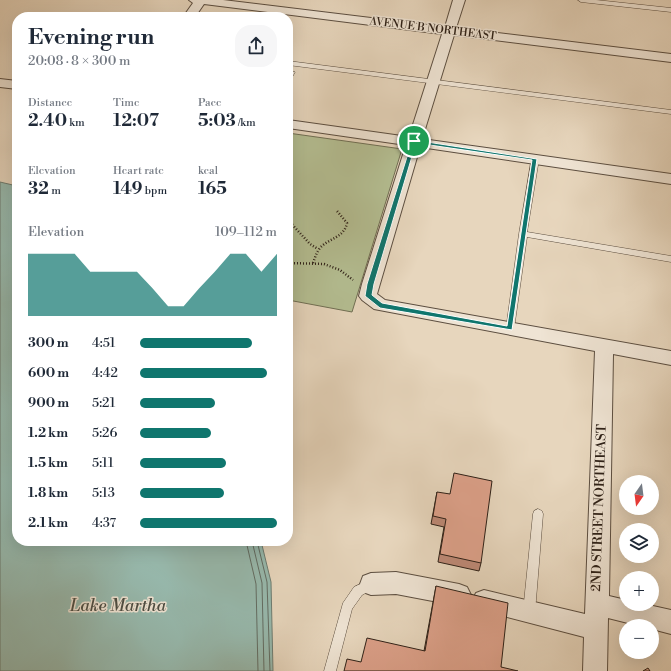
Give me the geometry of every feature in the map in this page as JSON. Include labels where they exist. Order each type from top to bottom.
[{"type":"street","points":[[192,12],[199,0]]},
{"type":"street","name":"AVENUE B NORTHEAST","points":[[199,0],[671,58]]},
{"type":"street","points":[[459,0],[414,141],[368,296],[380,305],[671,358]]},
{"type":"street","points":[[0,83],[12,85]]},
{"type":"street","points":[[293,125],[671,179]]},
{"type":"street","name":"2ND STREET NORTHEAST","points":[[595,671],[604,346]]},
{"type":"street","points":[[371,584],[396,583],[453,593],[596,628]]},
{"type":"street","points":[[596,604],[671,622]]},
{"type":"lane","points":[[580,0],[671,10]]},
{"type":"lane","points":[[293,64],[671,112]]},
{"type":"lane","points":[[510,329],[535,159]]},
{"type":"lane","points":[[523,234],[671,259]]},
{"type":"lane","points":[[529,612],[538,514]]},
{"type":"lane","points":[[330,671],[347,607],[358,591],[371,584]]},
{"type":"path","points":[[313,263],[318,249],[325,243],[340,235],[346,229],[347,223],[337,211]]},
{"type":"path","points":[[293,225],[310,244],[318,249]]},
{"type":"path","points":[[293,264],[313,263],[336,267],[369,291]]},
{"type":"green space","points":[[293,134],[402,149],[352,312],[293,301]]},
{"type":"water","name":"Lake Martha","points":[[0,182],[12,185],[12,546],[262,546],[271,582],[273,671],[0,671]]},
{"type":"building","points":[[454,473],[492,481],[481,563],[440,554],[446,519],[433,516],[437,492],[450,494]]},
{"type":"building","points":[[436,586],[508,603],[501,667],[518,671],[344,671],[347,659],[361,662],[367,638],[425,651]]},
{"type":"building","points":[[648,668],[650,671],[643,671]]},
{"type":"route","points":[[414,141],[535,159],[510,329],[380,305],[368,296],[370,284],[414,141]]}]
